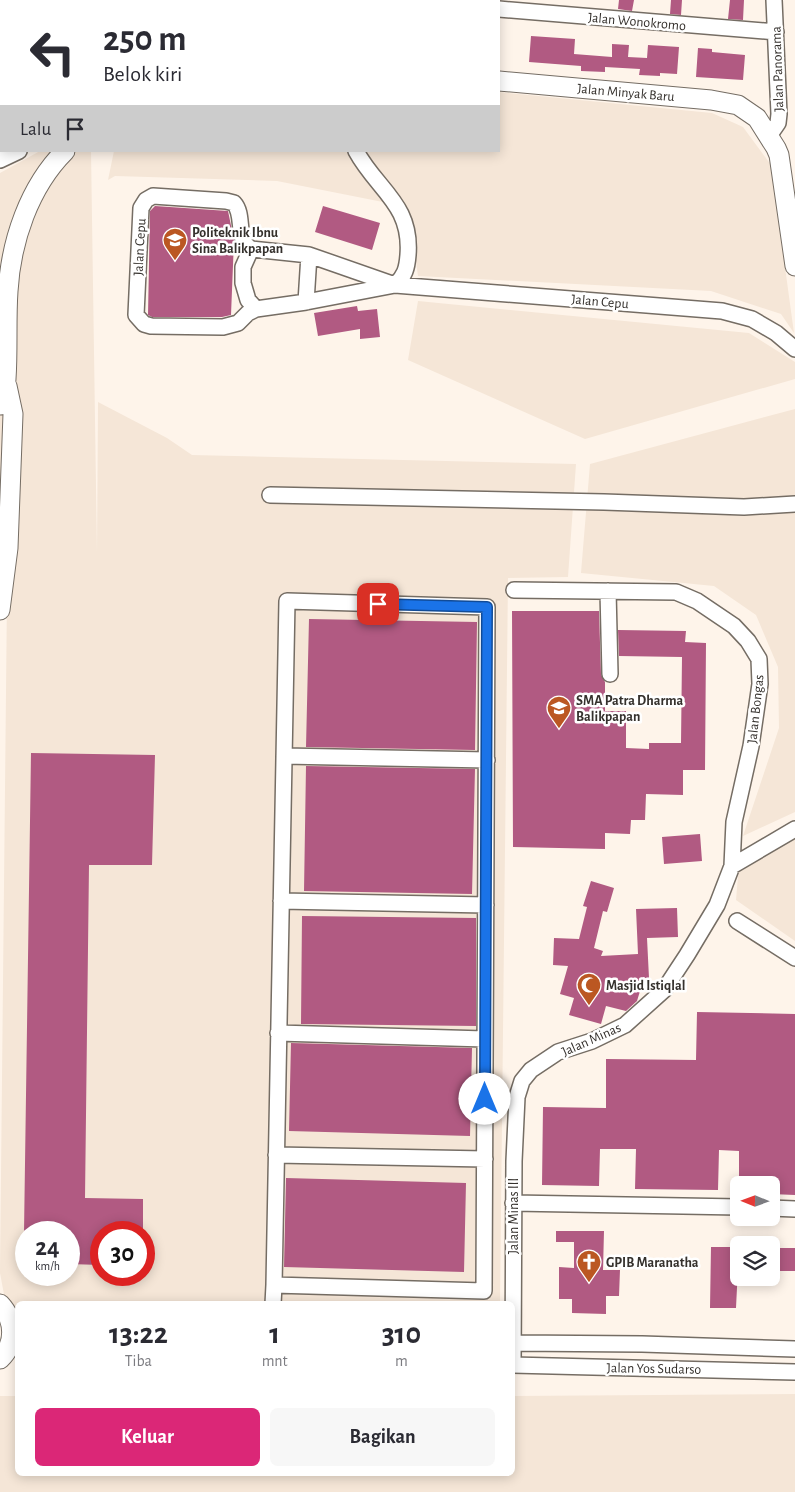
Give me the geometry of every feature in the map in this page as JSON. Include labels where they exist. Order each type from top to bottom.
[{"type":"main road","name":"Jalan Minyak Baru","points":[[500,81],[711,100],[738,105],[751,113],[758,118],[779,155],[795,266]]},
{"type":"main road","name":"Jalan Minyak Baru","points":[[751,113],[779,164]]},
{"type":"main road","points":[[0,405],[6,380],[8,289],[12,258],[19,230],[31,198],[51,164],[64,152]]},
{"type":"main road","points":[[0,610],[8,548],[13,414],[6,380]]},
{"type":"main road","points":[[0,1304],[8,1314],[15,1330],[10,1344],[0,1359]]},
{"type":"street","name":"Jalan Panorama","points":[[769,136],[778,124],[779,114],[774,0]]},
{"type":"street","name":"Jalan Wonokromo","points":[[500,9],[776,32]]},
{"type":"street","points":[[0,160],[17,152]]},
{"type":"street","points":[[356,152],[361,161],[392,198],[401,212],[406,227],[408,252],[406,270],[403,278],[395,285]]},
{"type":"street","name":"Jalan Cepu","points":[[395,285],[306,302],[256,309],[248,313],[238,323],[223,327],[151,326],[144,324],[136,315],[141,208],[153,196],[226,200],[234,203],[238,209],[243,240],[246,246],[251,249],[309,255],[395,285],[722,311],[752,319],[776,333],[795,349]]},
{"type":"street","points":[[251,249],[243,268],[243,283],[248,300],[256,309]]},
{"type":"street","points":[[306,302],[309,255]]},
{"type":"street","points":[[270,495],[744,507],[795,504]]},
{"type":"street","name":"Jalan Bongas","points":[[514,590],[676,592],[690,598],[734,626],[748,641],[759,658],[760,684],[751,746],[734,822],[732,866],[717,905]]},
{"type":"street","points":[[608,591],[610,674]]},
{"type":"street","points":[[273,1301],[286,601],[487,607],[484,1291],[274,1285]]},
{"type":"street","points":[[284,756],[487,760]]},
{"type":"street","points":[[732,866],[795,829]]},
{"type":"street","points":[[281,901],[486,905]]},
{"type":"street","name":"Jalan Minas","points":[[530,1070],[558,1052],[592,1041],[625,1025],[664,990],[687,956],[717,905]]},
{"type":"street","points":[[737,920],[795,958]]},
{"type":"street","points":[[278,1033],[485,1039]]},
{"type":"street","name":"Jalan Minas III","points":[[513,1301],[513,1202],[517,1097],[522,1081],[530,1070]]},
{"type":"street","points":[[276,1155],[485,1159]]},
{"type":"street","points":[[513,1202],[730,1207]]},
{"type":"street","points":[[780,1208],[795,1209]]},
{"type":"street","points":[[515,1343],[642,1344],[795,1349]]},
{"type":"street","name":"Jalan Yos Sudarso","points":[[515,1365],[795,1372]]},
{"type":"shaded area","points":[[500,92],[712,113],[743,127],[771,165],[794,333],[781,314],[711,291],[418,276],[408,207],[277,181],[115,176],[108,180],[114,152],[500,152]]},
{"type":"shaded area","points":[[38,152],[91,152],[97,553],[98,402],[167,438],[192,455],[576,464],[568,577],[508,578],[500,1301],[15,1301],[15,1315],[6,1305],[0,1273],[7,595],[0,585],[0,173]]},
{"type":"shaded area","points":[[418,301],[749,333],[795,362],[795,379],[585,439],[408,360]]},
{"type":"shaded area","points":[[795,409],[795,812],[743,836],[779,728],[778,667],[756,615],[714,586],[581,573],[590,464]]},
{"type":"shaded area","points":[[795,839],[795,941],[736,900],[739,865]]},
{"type":"shaded area","points":[[795,1394],[795,1492],[0,1492],[0,1396],[15,1396],[15,1476],[515,1476],[515,1396]]},
{"type":"building","points":[[619,0],[634,0],[632,11],[618,9]]},
{"type":"building","points":[[671,0],[682,0],[681,15],[670,14]]},
{"type":"building","points":[[730,0],[744,0],[743,20],[728,19]]},
{"type":"building","points":[[531,36],[575,39],[574,54],[612,57],[612,44],[629,45],[628,57],[647,58],[648,45],[679,47],[677,74],[660,73],[660,76],[639,75],[640,69],[605,67],[605,72],[581,71],[581,66],[529,62]]},
{"type":"building","points":[[698,48],[712,49],[712,52],[745,55],[743,80],[696,77]]},
{"type":"building","name":"Politeknik Ibnu Sina Balikpapan","points":[[155,206],[228,211],[234,240],[231,315],[222,317],[152,317],[148,315],[150,211]]},
{"type":"building","points":[[323,206],[380,223],[372,250],[315,232]]},
{"type":"building","points":[[357,306],[358,311],[377,309],[380,337],[360,339],[360,329],[318,336],[314,313]]},
{"type":"building","name":"SMA Patra Dharma Balikpapan","points":[[512,611],[599,611],[601,674],[605,682],[605,711],[626,711],[626,748],[649,749],[649,743],[681,743],[682,657],[619,656],[618,630],[686,631],[685,642],[706,643],[705,770],[683,770],[683,795],[646,794],[645,820],[631,820],[630,834],[605,833],[605,849],[513,847]]},
{"type":"building","points":[[309,619],[477,622],[475,750],[306,747]]},
{"type":"building","points":[[31,753],[155,755],[152,865],[89,865],[85,1198],[143,1199],[143,1221],[90,1221],[90,1265],[80,1264],[80,1221],[24,1221]]},
{"type":"building","points":[[306,766],[475,769],[472,894],[304,891]]},
{"type":"building","points":[[700,834],[702,861],[664,864],[662,837]]},
{"type":"building","points":[[591,881],[614,888],[607,912],[603,911],[594,948],[603,951],[601,956],[638,954],[636,909],[677,908],[678,937],[647,938],[649,978],[644,978],[637,1001],[626,1011],[606,1006],[601,1024],[569,1015],[574,998],[560,994],[568,966],[553,965],[554,938],[579,939],[587,907],[583,906]]},
{"type":"building","points":[[302,916],[476,918],[476,1026],[301,1024]]},
{"type":"building","points":[[697,1012],[795,1014],[795,1195],[780,1194],[780,1176],[739,1176],[739,1151],[719,1150],[718,1190],[635,1189],[636,1149],[600,1149],[599,1186],[542,1185],[543,1107],[606,1108],[606,1059],[696,1060]]},
{"type":"building","points":[[291,1043],[472,1048],[470,1136],[289,1131]]},
{"type":"building","points":[[286,1178],[466,1183],[464,1272],[284,1267]]},
{"type":"building","name":"GPIB Maranatha","points":[[556,1231],[604,1231],[603,1270],[620,1270],[619,1296],[606,1296],[606,1314],[572,1313],[572,1299],[559,1299],[559,1267],[574,1268],[574,1242],[556,1242]]},
{"type":"building","points":[[711,1247],[730,1247],[730,1286],[737,1286],[736,1308],[710,1308]]},
{"type":"building","points":[[780,1248],[795,1248],[795,1271],[780,1271]]},
{"type":"place","name":"Politeknik Ibnu Sina Balikpapan","points":[[175,261]]},
{"type":"place","name":"SMA Patra Dharma Balikpapan","points":[[559,729]]},
{"type":"place","name":"Masjid Istiqlal","points":[[589,1006]]},
{"type":"place","name":"GPIB Maranatha","points":[[589,1283]]},
{"type":"route","points":[[378,604],[487,607],[485,1099]]}]
